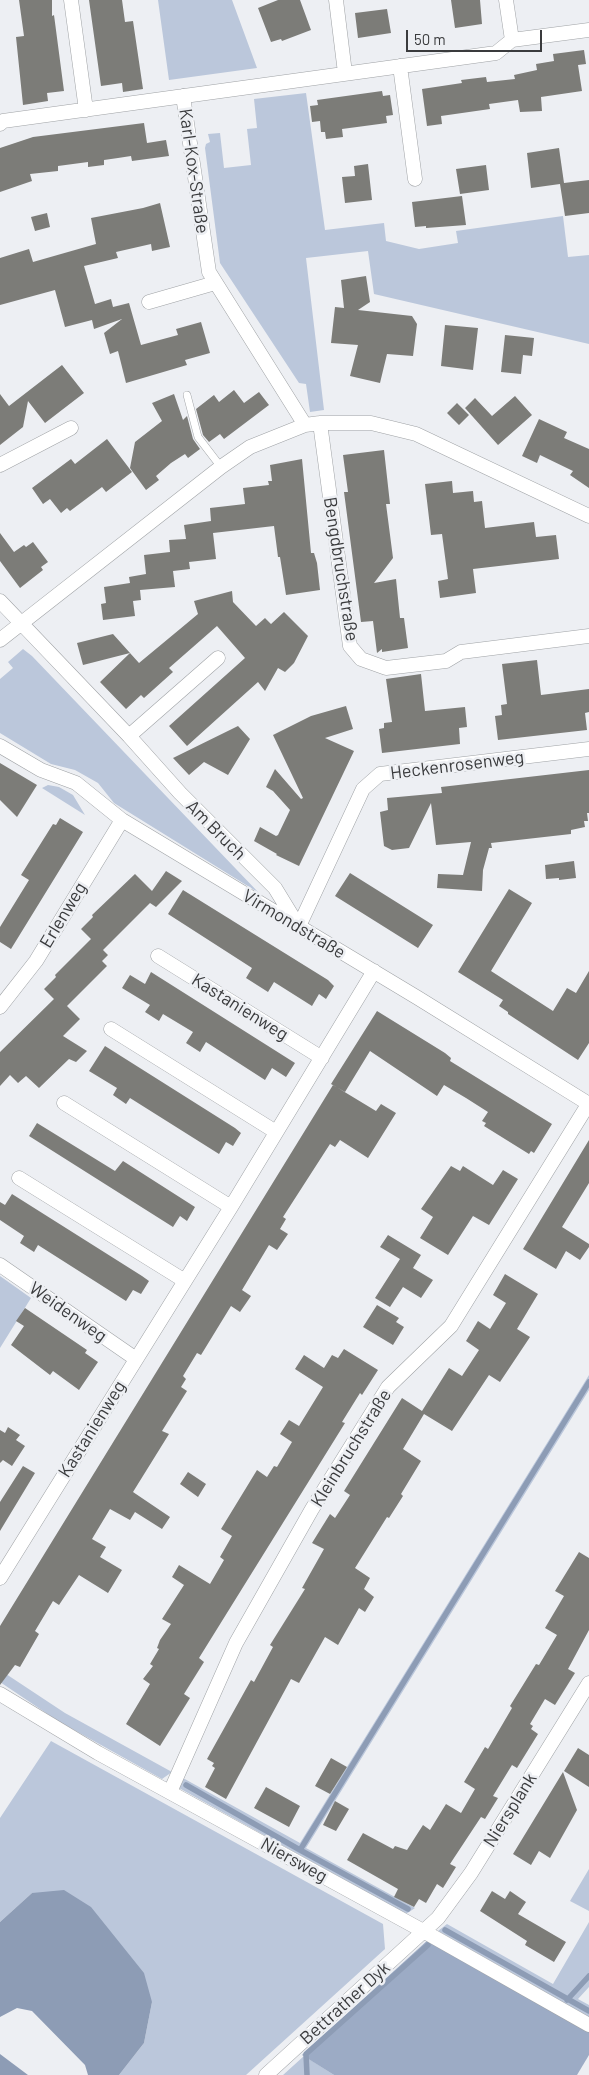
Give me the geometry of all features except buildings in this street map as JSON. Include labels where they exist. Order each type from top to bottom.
[{"type":"street","points":[[71,0],[86,110]]},
{"type":"street","points":[[336,0],[345,73]]},
{"type":"street","points":[[506,0],[512,40]]},
{"type":"street","points":[[183,96],[496,53],[512,40],[589,30]]},
{"type":"street","points":[[400,66],[415,179]]},
{"type":"street","name":"Karl-Kox-Straße","points":[[0,124],[3,122],[183,96],[209,272],[305,425]]},
{"type":"street","points":[[149,302],[215,283]]},
{"type":"street","points":[[0,640],[221,467],[250,447],[305,425],[320,423],[371,423],[416,434],[589,516]]},
{"type":"street","name":"Bengdbruchstraße","points":[[320,423],[350,646],[361,659],[386,668],[446,661],[461,652],[589,636]]},
{"type":"street","points":[[0,464],[71,428]]},
{"type":"street","name":"Am Bruch","points":[[0,601],[129,736],[180,793],[275,888],[299,926]]},
{"type":"street","points":[[129,736],[218,658]]},
{"type":"street","name":"Virmondstraße","points":[[0,746],[41,770],[82,787],[103,807],[122,820],[589,1103]]},
{"type":"street","name":"Heckenrosenweg","points":[[299,926],[363,789],[380,774],[589,749]]},
{"type":"street","name":"Erlenweg","points":[[0,1007],[36,961],[122,820]]},
{"type":"street","name":"Kastanienweg","points":[[158,956],[322,1058]]},
{"type":"street","name":"Kastanienweg","points":[[0,1578],[231,1207],[374,971]]},
{"type":"street","points":[[111,1030],[276,1132]]},
{"type":"street","points":[[64,1103],[231,1207]]},
{"type":"street","name":"Kleinbruchstraße","points":[[170,1792],[236,1643],[312,1509],[388,1387],[451,1326],[589,1103]]},
{"type":"street","points":[[19,1178],[185,1281]]},
{"type":"street","name":"Weidenweg","points":[[0,1265],[136,1359]]},
{"type":"street","name":"Niersplank","points":[[424,1932],[443,1912],[471,1873],[589,1683]]},
{"type":"street","name":"Niersweg","points":[[0,1694],[98,1753],[589,2025]]},
{"type":"street","name":"Bettrather Dyk","points":[[266,2075],[424,1932]]},
{"type":"lane","points":[[187,395],[198,436],[221,467]]},
{"type":"shaded area","points":[[158,0],[232,0],[257,68],[169,80]]},
{"type":"shaded area","points":[[306,93],[325,230],[384,223],[386,241],[419,249],[458,243],[456,231],[563,216],[568,257],[589,255],[589,344],[374,294],[368,251],[306,258],[324,410],[310,412],[306,384],[299,383],[220,263],[205,148],[206,144],[210,142],[208,134],[220,133],[224,168],[251,165],[247,129],[257,128],[254,99]]},
{"type":"shaded area","points":[[23,649],[32,656],[259,893],[114,803],[98,783],[75,770],[51,764],[0,733],[0,679],[13,668],[8,662]]},
{"type":"shaded area","points":[[48,785],[59,787],[73,795],[85,815],[42,788]]},
{"type":"shaded area","points":[[0,1276],[31,1298],[0,1348]]},
{"type":"shaded area","points":[[589,1375],[589,1390],[306,1848],[415,1908],[406,1914],[179,1788],[183,1778],[300,1843]]},
{"type":"shaded area","points":[[0,1670],[65,1713],[172,1772],[162,1779],[58,1721],[0,1682]]},
{"type":"shaded area","points":[[51,1741],[383,1924],[385,1949],[246,2075],[119,2075],[144,2043],[152,2002],[32,1893],[0,1922],[0,1818]]},
{"type":"shaded area","points":[[589,1869],[589,1911],[570,1901]]},
{"type":"shaded area","points":[[64,1890],[91,1907],[144,1973],[152,2002],[144,2043],[119,2075],[88,2075],[85,2065],[32,2011],[17,2008],[0,2017],[0,1922],[32,1893]]},
{"type":"shaded area","points":[[589,1922],[589,1987],[578,1999],[589,2005],[589,2017],[438,1931],[447,1924],[553,1984]]},
{"type":"shaded area","points":[[429,1939],[589,2030],[589,2055],[577,2075],[334,2075],[302,2055]]},
{"type":"shaded area","points":[[0,2054],[28,2075],[0,2075]]},
{"type":"shaded area","points":[[304,2056],[334,2075],[283,2075]]},
{"type":"waterway","points":[[408,1909],[300,1850],[589,1382]]},
{"type":"waterway","points":[[186,1785],[300,1850]]},
{"type":"waterway","points":[[445,1930],[589,2011]]},
{"type":"waterway","points":[[307,2075],[306,2054],[428,1945]]},
{"type":"waterway","points":[[567,2000],[589,1976]]}]
